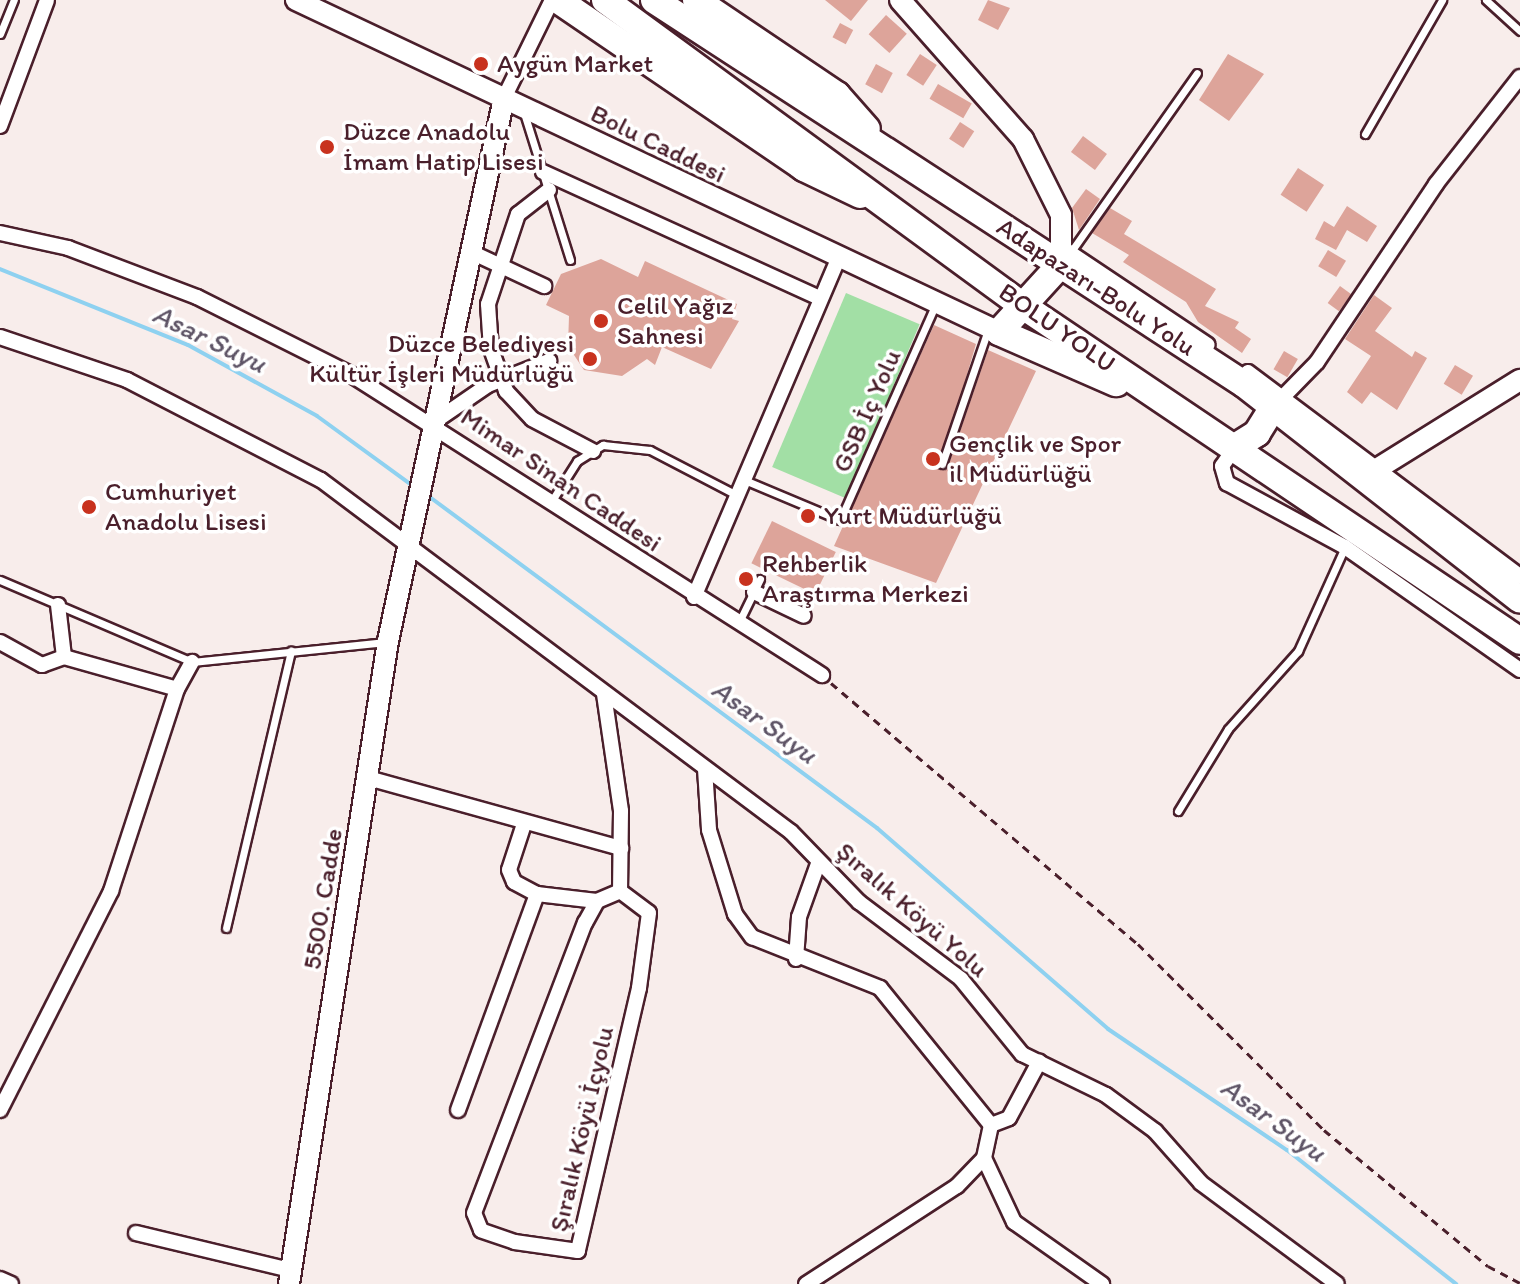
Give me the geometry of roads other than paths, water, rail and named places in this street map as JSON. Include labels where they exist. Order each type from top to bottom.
[{"type":"highway","points":[[555,0],[804,168],[888,204]]},
{"type":"highway","name":"BOLU YOLU","points":[[605,0],[888,204],[1023,306],[1520,641]]},
{"type":"highway","name":"Adapazarı-Bolu Yolu","points":[[654,0],[891,156],[1065,255],[1278,402],[1370,473],[1520,600]]},
{"type":"highway","points":[[696,0],[837,95],[891,156]]},
{"type":"highway","points":[[1065,255],[1023,306],[994,330],[1178,410]]},
{"type":"highway","points":[[1235,447],[1257,433],[1278,402]]},
{"type":"street","points":[[0,126],[47,0]]},
{"type":"street","name":"Bolu Caddesi","points":[[296,0],[935,306],[994,330]]},
{"type":"street","points":[[433,431],[471,252],[513,103],[555,0]]},
{"type":"street","points":[[900,0],[1023,139],[1061,215],[1065,255]]},
{"type":"street","points":[[1278,402],[1317,362],[1436,184],[1517,85]]},
{"type":"street","points":[[543,172],[819,298]]},
{"type":"street","points":[[549,190],[518,214],[488,304],[502,379],[532,419],[593,451]]},
{"type":"street","name":"Mimar Sinan Caddesi","points":[[0,233],[68,248],[197,297],[433,431],[822,675]]},
{"type":"street","points":[[471,252],[544,286]]},
{"type":"street","points":[[694,597],[739,478],[838,260]]},
{"type":"street","name":"Şıralık Köyü Yolu","points":[[0,337],[127,380],[254,442],[321,480],[705,769],[819,861],[859,902],[961,979],[1022,1054],[1106,1095],[1155,1131],[1201,1183],[1337,1284]]},
{"type":"street","points":[[433,431],[502,379],[549,361]]},
{"type":"street","points":[[1520,380],[1370,473],[1520,576]]},
{"type":"street","name":"5500. Cadde","points":[[289,1277],[388,641],[433,431]]},
{"type":"street","points":[[1235,447],[1222,466],[1227,483],[1345,547],[1520,670]]},
{"type":"street","points":[[757,585],[804,616]]},
{"type":"street","points":[[58,605],[64,657]]},
{"type":"street","points":[[0,642],[42,665],[64,657],[177,689]]},
{"type":"street","points":[[0,1110],[111,891],[177,689],[192,662]]},
{"type":"street","points":[[524,824],[509,870],[514,882],[537,894],[597,901],[620,891],[621,848],[604,694]]},
{"type":"street","points":[[705,769],[709,830],[735,914],[752,937],[796,959],[880,988],[991,1125]]},
{"type":"street","points":[[368,778],[524,824],[621,848]]},
{"type":"street","points":[[796,959],[799,917],[819,861]]},
{"type":"street","name":"Şıralık Köyü İçyolu","points":[[597,901],[474,1213],[481,1230],[556,1250],[578,1251],[586,1234],[639,988],[649,913],[620,891]]},
{"type":"street","points":[[458,1110],[537,894]]},
{"type":"street","points":[[991,1125],[1009,1118],[1039,1062]]},
{"type":"street","points":[[991,1125],[984,1158],[1014,1222],[1102,1284]]},
{"type":"street","points":[[806,1284],[900,1228],[984,1158]]},
{"type":"street","points":[[136,1233],[289,1277]]},
{"type":"street","points":[[0,1279],[11,1284]]},
{"type":"lane","points":[[0,34],[14,0]]},
{"type":"lane","points":[[1365,134],[1442,0]]},
{"type":"lane","points":[[1486,0],[1520,31]]},
{"type":"lane","points":[[1065,255],[1197,73]]},
{"type":"lane","points":[[513,103],[543,172],[570,260]]},
{"type":"lane","name":"GSB İç Yolu","points":[[739,478],[840,520],[935,306]]},
{"type":"lane","points":[[942,464],[994,330]]},
{"type":"lane","points":[[550,504],[577,461],[603,445],[650,450],[733,493]]},
{"type":"lane","points":[[1178,811],[1228,729],[1298,651],[1345,547]]},
{"type":"lane","points":[[0,580],[192,662],[388,641]]},
{"type":"lane","points":[[738,624],[757,585]]},
{"type":"lane","points":[[226,928],[291,650]]},
{"type":"waterway","name":"Asar Suyu","points":[[0,269],[188,345],[317,416],[413,486]]},
{"type":"waterway","name":"Asar Suyu","points":[[427,495],[877,828],[1108,1029],[1287,1150],[1456,1284]]},
{"type":"place","name":"Aygün Market","points":[[481,64]]},
{"type":"place","name":"Düzce Anadolu İmam Hatip Lisesi","points":[[327,147]]},
{"type":"place","name":"Celil Yağız Sahnesi","points":[[601,321]]},
{"type":"place","name":"Düzce Belediyesi Kültür İşleri Müdürlüğü","points":[[590,359]]},
{"type":"place","name":"Gençlik ve Spor il Müdürlüğü","points":[[933,459]]},
{"type":"place","name":"Cumhuriyet Anadolu Lisesi","points":[[89,507]]},
{"type":"place","name":"Yurt Müdürlüğü","points":[[808,516]]},
{"type":"place","name":"Rehberlik Araştırma Merkezi","points":[[746,579]]}]
